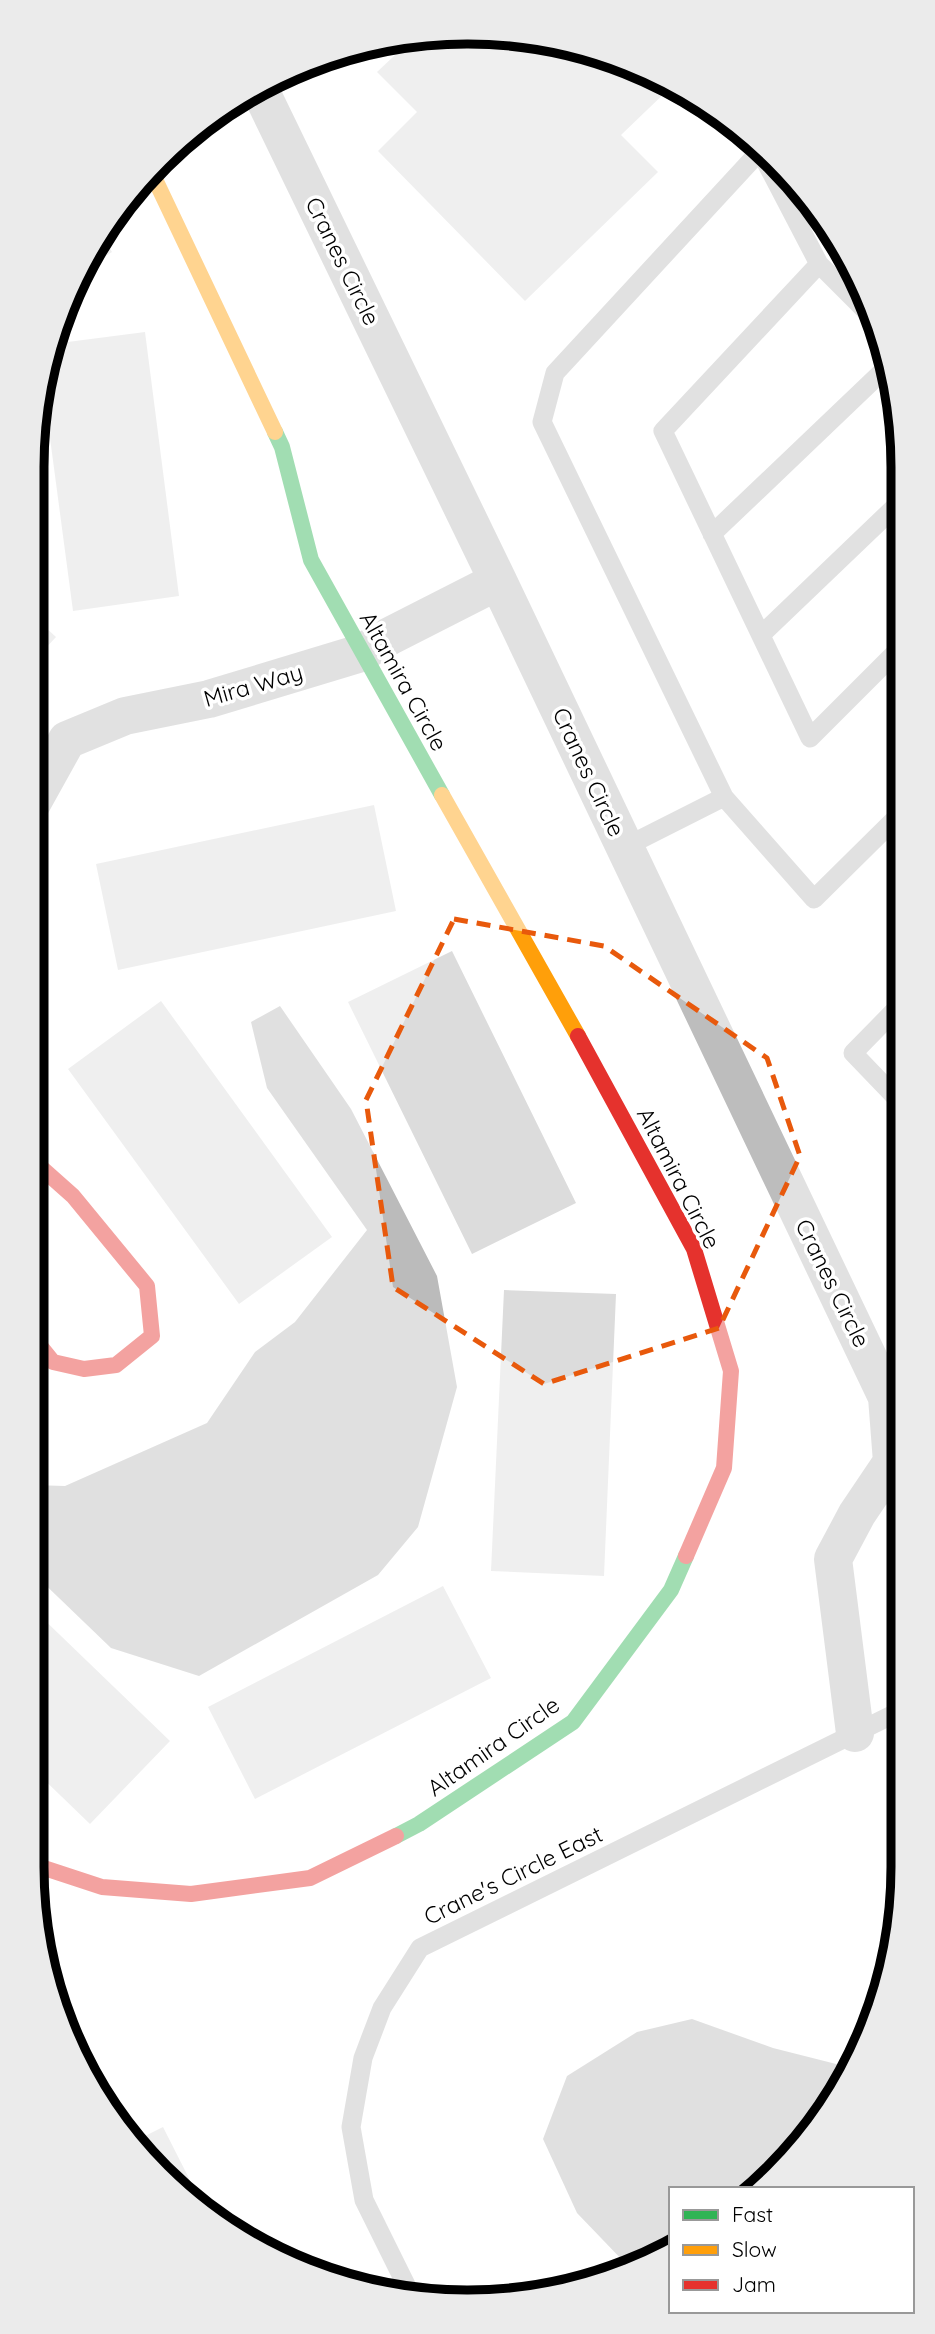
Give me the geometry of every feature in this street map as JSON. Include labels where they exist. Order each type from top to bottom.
[{"type":"street","name":"Cranes Circle","points":[[263,97],[498,581],[887,1397],[891,1430]]},
{"type":"street","name":"Altamira Circle","points":[[44,1868],[102,1886],[191,1894],[310,1878],[419,1824],[573,1722],[671,1590],[724,1468],[731,1371],[694,1249],[552,988],[311,560],[282,447],[156,181]]},
{"type":"street","name":"Mira Way","points":[[44,781],[67,740],[125,716],[209,699],[361,653],[498,581]]},
{"type":"street","points":[[44,1170],[73,1196],[148,1286],[152,1336],[116,1365],[84,1369],[53,1362],[44,1351]]},
{"type":"street","name":"Cranes Circle","points":[[855,1733],[834,1559],[857,1514],[891,1484]]},
{"type":"lane","points":[[756,158],[555,373],[542,422],[724,797],[814,899],[891,823]]},
{"type":"lane","points":[[774,175],[819,264],[858,303]]},
{"type":"lane","points":[[819,264],[663,430],[810,738],[891,657]]},
{"type":"lane","points":[[712,534],[880,373]]},
{"type":"lane","points":[[761,635],[891,511]]},
{"type":"lane","points":[[625,848],[724,797]]},
{"type":"lane","points":[[891,1014],[853,1053],[891,1093]]},
{"type":"lane","name":"Crane's Circle East","points":[[408,2286],[364,2200],[351,2127],[363,2058],[382,2008],[420,1948],[891,1717]]},
{"type":"highlighted area","points":[[454,919],[604,946],[767,1058],[800,1156],[719,1328],[544,1384],[393,1287],[366,1100]]},
{"type":"shaded area","points":[[280,1006],[351,1109],[437,1276],[457,1387],[418,1527],[378,1575],[199,1676],[111,1648],[44,1584],[44,1485],[65,1486],[207,1423],[255,1352],[295,1322],[367,1230],[267,1088],[251,1022]]},
{"type":"shaded area","points":[[692,2019],[773,2048],[841,2065],[804,2124],[747,2185],[669,2187],[669,2239],[623,2261],[577,2213],[543,2139],[567,2076],[637,2032]]},
{"type":"building","points":[[468,44],[523,47],[604,66],[665,93],[621,135],[658,172],[525,301],[378,151],[417,112],[377,72],[401,49]]},
{"type":"building","points":[[108,245],[112,252],[98,261]]},
{"type":"building","points":[[145,332],[179,596],[73,611],[47,414],[63,343]]},
{"type":"building","points":[[44,626],[56,637],[44,650]]},
{"type":"building","points":[[374,805],[396,911],[118,970],[96,864]]},
{"type":"building","points":[[452,951],[576,1203],[472,1254],[348,1002]]},
{"type":"building","points":[[161,1001],[332,1237],[239,1304],[68,1069]]},
{"type":"building","points":[[504,1290],[616,1294],[604,1576],[491,1571]]},
{"type":"building","points":[[443,1586],[491,1678],[255,1799],[208,1707]]},
{"type":"building","points":[[44,1620],[170,1741],[90,1824],[44,1780]]},
{"type":"building","points":[[163,2127],[195,2191],[168,2166],[142,2137]]},
{"type":"traffic: fast","points":[[275,432],[282,447],[311,560],[442,795]]},
{"type":"traffic: fast","points":[[396,1836],[419,1824],[573,1722],[671,1590],[686,1556]]},
{"type":"traffic: slow","points":[[156,181],[275,432]]},
{"type":"traffic: slow","points":[[442,795],[578,1036]]},
{"type":"traffic: jam","points":[[578,1036],[694,1249],[731,1371],[724,1468],[686,1556]]},
{"type":"traffic: jam","points":[[44,1170],[73,1196],[147,1286],[152,1336],[116,1365],[84,1369],[53,1362],[44,1351]]},
{"type":"traffic: jam","points":[[44,1868],[102,1887],[191,1894],[310,1878],[396,1836]]}]
